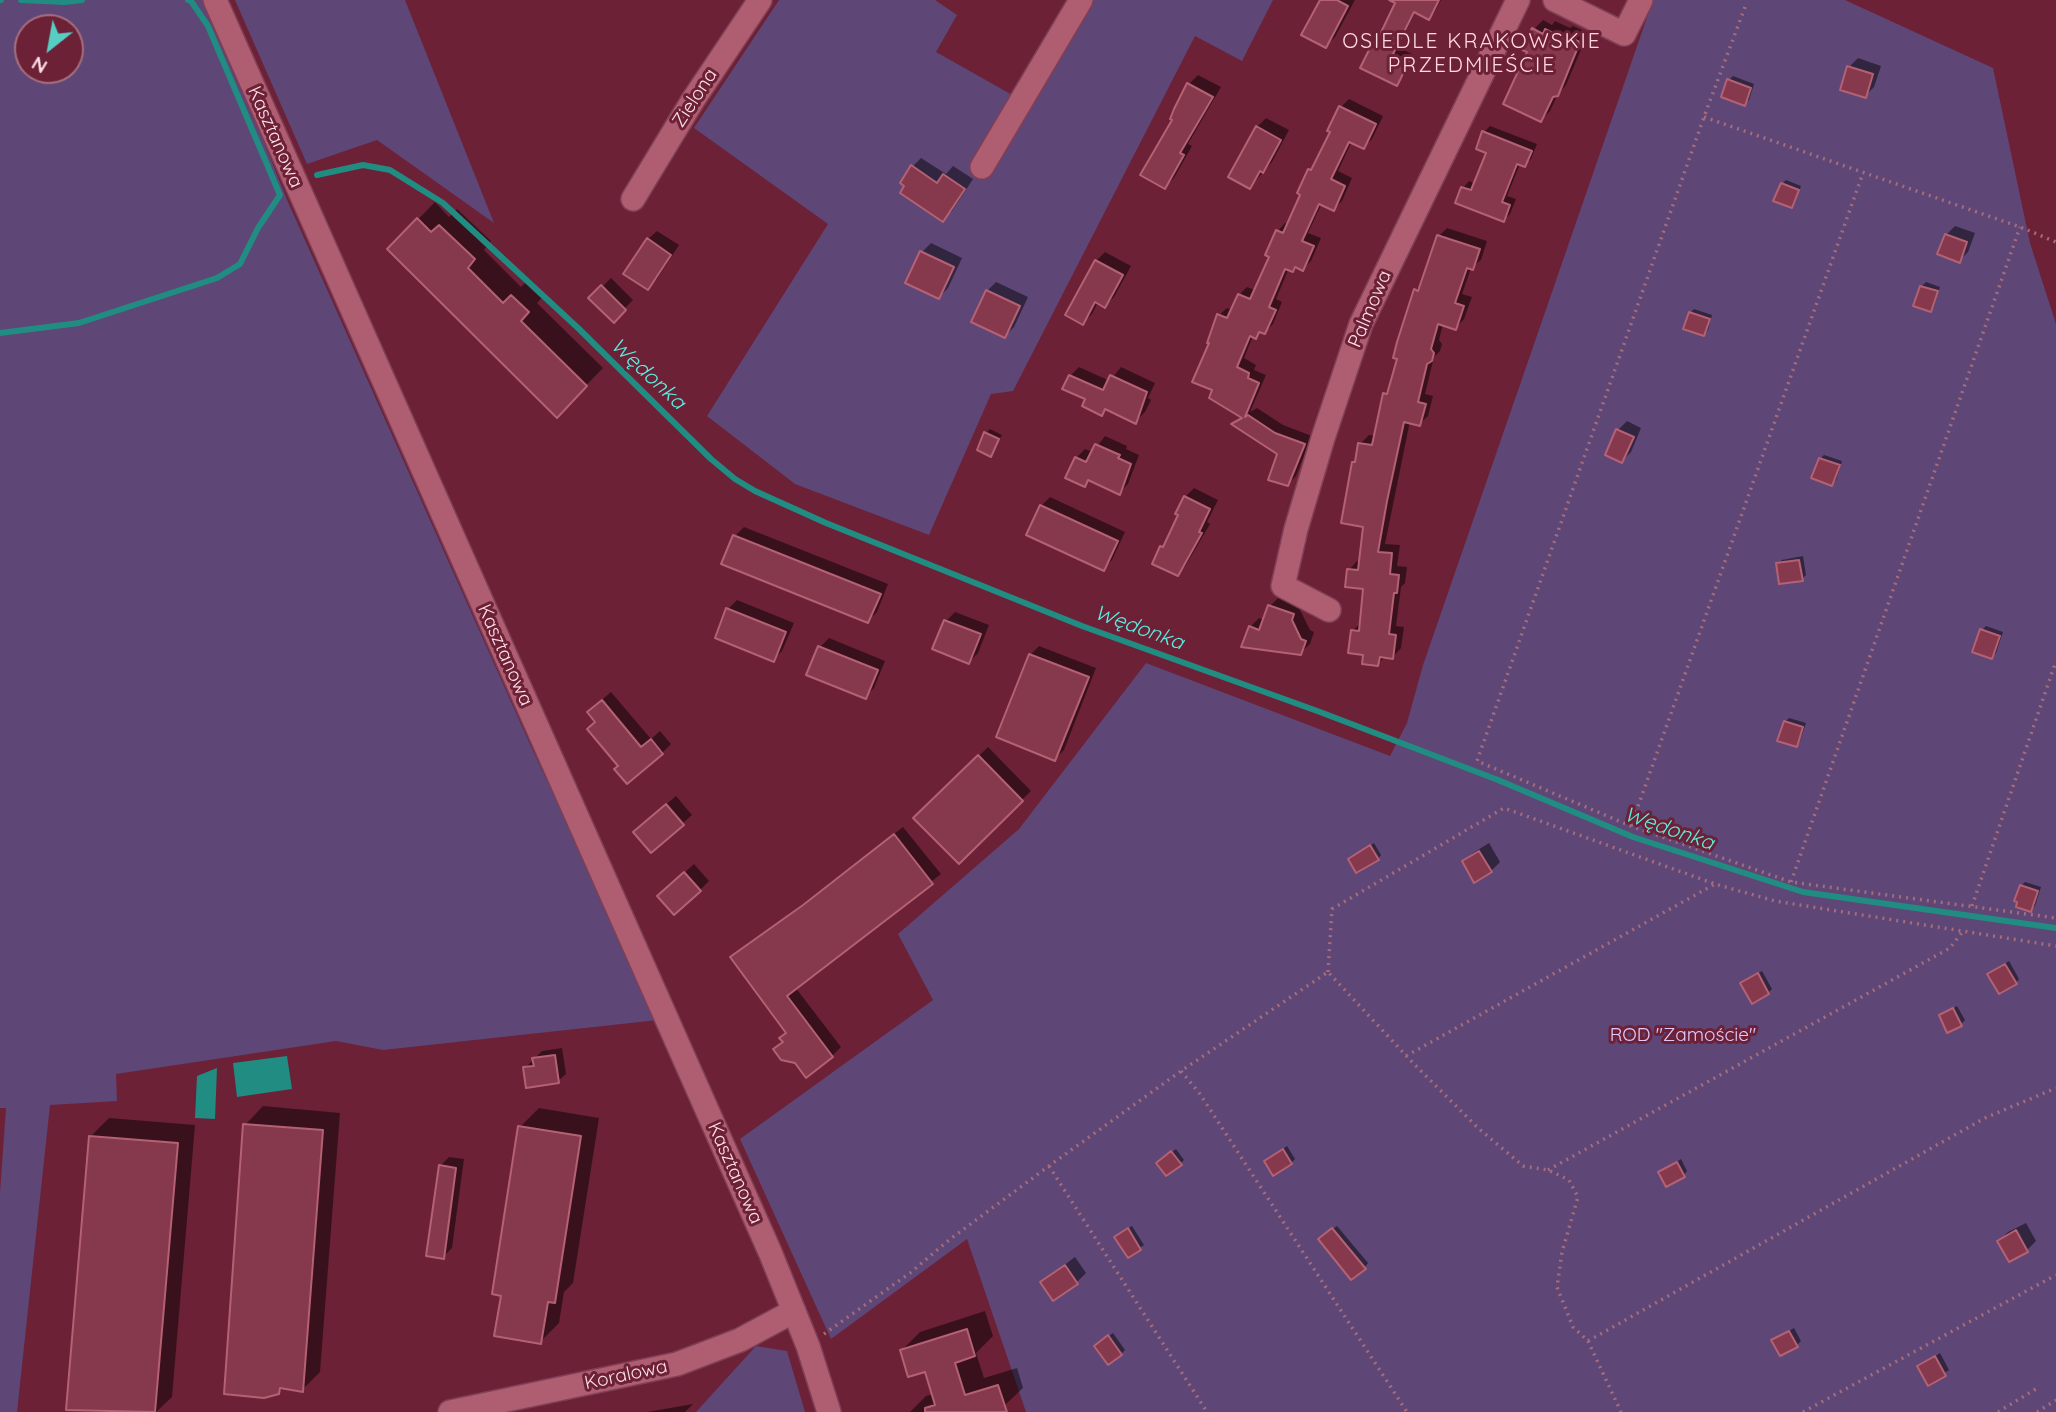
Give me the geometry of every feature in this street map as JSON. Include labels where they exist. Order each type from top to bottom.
[{"type":"street","name":"Kasztanowa","points":[[215,0],[701,1095],[794,1311],[829,1412]]},
{"type":"street","name":"Zielona","points":[[633,199],[693,100],[760,0]]},
{"type":"street","points":[[982,167],[1081,0]]},
{"type":"street","name":"Palmowa","points":[[1329,610],[1283,586],[1323,438],[1361,324],[1518,0]]},
{"type":"street","points":[[1555,0],[1624,34],[1641,0]]},
{"type":"street","name":"Koralowa","points":[[450,1412],[677,1364],[740,1340],[794,1311]]},
{"type":"path","points":[[1745,7],[1477,761],[1631,826],[1791,882],[2056,918]]},
{"type":"path","points":[[1704,117],[2056,242]]},
{"type":"path","points":[[1631,826],[1863,173]]},
{"type":"path","points":[[1791,882],[2020,227]]},
{"type":"path","points":[[1972,906],[2056,661]]},
{"type":"path","points":[[1621,1412],[1588,1341],[1573,1326],[1557,1287],[1562,1252],[1578,1197],[1569,1180],[1548,1170],[1523,1166],[1478,1128],[1328,972],[1332,909],[1504,808],[1715,884],[1775,901],[2056,946]]},
{"type":"path","points":[[1406,1056],[1715,884]]},
{"type":"path","points":[[1548,1170],[1950,948],[1963,931]]},
{"type":"path","points":[[808,1346],[1181,1071],[1328,972]]},
{"type":"path","points":[[1181,1071],[1200,1094],[1407,1412]]},
{"type":"path","points":[[1588,1341],[1985,1118],[2056,1088]]},
{"type":"path","points":[[1049,1166],[1207,1412]]},
{"type":"path","points":[[1803,1412],[2056,1275]]},
{"type":"path","points":[[1998,1412],[2039,1387]]},
{"type":"path","points":[[2037,1412],[2056,1400]]},
{"type":"green space","points":[[0,0],[204,0],[288,202],[529,742],[658,1020],[383,1050],[336,1041],[116,1074],[117,1101],[50,1105],[17,1412],[0,1412],[0,1192],[6,1108],[0,1108]]},
{"type":"green space","points":[[235,0],[405,0],[494,223],[377,140],[307,164]]},
{"type":"green space","points":[[779,0],[935,0],[957,15],[936,52],[1030,105],[1091,0],[1273,0],[1242,61],[1195,36],[1013,391],[991,394],[929,535],[795,484],[707,416],[828,224],[694,128]]},
{"type":"green space","name":"ROD \"Zamoście\"","points":[[1653,0],[1845,0],[1993,68],[2030,243],[2056,324],[2056,1412],[1026,1412],[967,1239],[831,1339],[740,1139],[933,1000],[898,934],[1019,829],[1146,663],[1390,756],[1407,723],[1423,665]]},
{"type":"green space","points":[[756,1346],[787,1351],[805,1412],[696,1412]]},
{"type":"water","points":[[287,1056],[292,1089],[237,1097],[233,1063]]},
{"type":"water","points":[[217,1068],[215,1119],[195,1118],[197,1076]]},
{"type":"building","points":[[1320,0],[1337,0],[1348,6],[1326,48],[1301,35]]},
{"type":"building","points":[[1389,0],[1439,0],[1429,20],[1414,12],[1393,54],[1409,62],[1397,86],[1360,68],[1372,44],[1375,45],[1395,3]]},
{"type":"building","points":[[1532,28],[1543,34],[1545,29],[1580,42],[1558,96],[1553,97],[1541,122],[1503,104],[1527,52],[1522,50]]},
{"type":"building","points":[[1847,66],[1873,74],[1866,98],[1840,90]]},
{"type":"building","points":[[1727,79],[1751,88],[1745,106],[1721,97]]},
{"type":"building","points":[[1187,83],[1213,97],[1180,153],[1184,155],[1165,189],[1140,175],[1172,120],[1170,119],[1174,109]]},
{"type":"building","points":[[1339,106],[1376,124],[1364,149],[1349,142],[1331,179],[1345,186],[1334,211],[1319,204],[1302,241],[1314,246],[1303,271],[1295,267],[1293,272],[1285,269],[1269,307],[1276,310],[1265,334],[1259,332],[1256,339],[1250,336],[1237,367],[1249,373],[1248,378],[1259,383],[1245,417],[1248,415],[1275,433],[1305,444],[1288,486],[1268,480],[1277,454],[1231,424],[1242,418],[1209,398],[1212,390],[1192,382],[1209,343],[1217,314],[1227,318],[1238,294],[1250,299],[1269,257],[1265,255],[1276,230],[1283,233],[1300,195],[1297,193],[1330,132],[1327,131]]},
{"type":"building","points":[[1256,126],[1281,140],[1263,173],[1260,171],[1250,189],[1228,177]]},
{"type":"building","points":[[1482,131],[1532,151],[1525,167],[1517,164],[1502,202],[1510,205],[1504,222],[1455,203],[1461,187],[1471,190],[1486,153],[1476,149]]},
{"type":"building","points":[[911,165],[937,183],[943,174],[965,189],[943,222],[900,193],[904,186],[900,183]]},
{"type":"building","points":[[1781,183],[1799,190],[1792,208],[1773,201]]},
{"type":"building","points":[[417,218],[431,232],[439,225],[475,259],[468,268],[503,303],[511,295],[529,312],[521,321],[587,386],[557,418],[387,249]]},
{"type":"building","points":[[1945,234],[1967,242],[1960,263],[1937,254]]},
{"type":"building","points":[[1437,235],[1480,249],[1473,270],[1467,268],[1455,303],[1464,306],[1456,330],[1438,324],[1431,349],[1434,353],[1432,361],[1427,364],[1418,402],[1426,404],[1420,426],[1404,422],[1387,501],[1378,552],[1392,553],[1390,574],[1399,575],[1389,634],[1396,635],[1393,659],[1380,657],[1378,666],[1362,664],[1363,655],[1348,653],[1351,630],[1359,631],[1363,589],[1345,587],[1347,569],[1358,570],[1363,527],[1341,523],[1358,443],[1372,445],[1383,393],[1387,394],[1397,359],[1393,358],[1397,342],[1414,289],[1418,291]]},
{"type":"building","points":[[647,238],[671,255],[648,290],[623,274]]},
{"type":"building","points":[[920,251],[954,267],[939,299],[905,283]]},
{"type":"building","points":[[1095,260],[1123,275],[1105,308],[1095,302],[1083,325],[1065,315]]},
{"type":"building","points":[[601,285],[626,310],[614,323],[588,298]]},
{"type":"building","points":[[1920,286],[1938,291],[1931,312],[1913,306]]},
{"type":"building","points":[[986,290],[1020,306],[1005,338],[971,322]]},
{"type":"building","points":[[1689,312],[1710,319],[1704,336],[1683,329]]},
{"type":"building","points":[[1069,375],[1103,390],[1110,375],[1147,392],[1136,424],[1105,409],[1102,416],[1082,406],[1085,399],[1062,389]]},
{"type":"building","points":[[1616,429],[1634,437],[1622,463],[1605,455]]},
{"type":"building","points":[[984,432],[999,439],[991,457],[977,450]]},
{"type":"building","points":[[1095,444],[1120,455],[1118,458],[1131,464],[1120,495],[1088,480],[1085,487],[1065,478],[1075,457],[1086,462]]},
{"type":"building","points":[[1819,458],[1840,465],[1832,486],[1811,478]]},
{"type":"building","points":[[1184,496],[1210,509],[1199,532],[1202,533],[1178,576],[1152,564],[1160,546],[1163,547]]},
{"type":"building","points":[[1040,505],[1118,541],[1104,571],[1026,535]]},
{"type":"building","points":[[733,535],[881,594],[868,623],[721,564]]},
{"type":"building","points":[[1799,560],[1803,581],[1779,584],[1776,563]]},
{"type":"building","points":[[1268,605],[1294,614],[1292,620],[1301,639],[1306,641],[1301,655],[1241,647],[1249,626],[1259,630]]},
{"type":"building","points":[[726,608],[786,632],[774,662],[715,638]]},
{"type":"building","points":[[944,620],[981,634],[969,664],[932,649]]},
{"type":"building","points":[[1980,629],[2000,636],[1992,659],[1972,652]]},
{"type":"building","points":[[818,646],[878,670],[866,699],[806,675]]},
{"type":"building","points":[[1029,654],[1089,677],[1055,761],[996,737]]},
{"type":"building","points":[[602,700],[641,747],[651,739],[663,754],[627,784],[614,769],[618,766],[587,729],[595,722],[587,712]]},
{"type":"building","points":[[1784,721],[1803,727],[1797,747],[1777,741]]},
{"type":"building","points":[[978,755],[1023,801],[959,864],[913,818]]},
{"type":"building","points":[[666,804],[684,825],[651,853],[633,832]]},
{"type":"building","points":[[894,834],[933,884],[787,996],[833,1057],[806,1078],[795,1063],[781,1060],[773,1049],[783,1042],[779,1038],[786,1033],[730,957],[803,905]]},
{"type":"building","points":[[1370,845],[1379,860],[1356,873],[1348,859]]},
{"type":"building","points":[[1479,851],[1492,872],[1474,883],[1462,861]]},
{"type":"building","points":[[684,872],[701,891],[674,915],[657,896]]},
{"type":"building","points":[[2020,885],[2038,891],[2031,912],[2016,907],[2017,902],[2014,901]]},
{"type":"building","points":[[2005,964],[2017,984],[1999,994],[1987,974]]},
{"type":"building","points":[[1758,973],[1769,994],[1752,1004],[1740,983]]},
{"type":"building","points":[[1953,1008],[1962,1026],[1947,1033],[1939,1015]]},
{"type":"building","points":[[555,1055],[559,1083],[526,1088],[523,1067],[534,1066],[532,1058]]},
{"type":"building","points":[[243,1124],[323,1130],[303,1392],[280,1388],[279,1394],[264,1398],[224,1394]]},
{"type":"building","points":[[518,1126],[581,1136],[555,1303],[548,1302],[541,1344],[494,1336],[501,1296],[492,1294]]},
{"type":"building","points":[[89,1136],[178,1143],[155,1412],[66,1410]]},
{"type":"building","points":[[1283,1149],[1292,1164],[1273,1176],[1264,1161]]},
{"type":"building","points":[[1171,1151],[1182,1165],[1166,1176],[1156,1163]]},
{"type":"building","points":[[1677,1162],[1685,1177],[1666,1187],[1658,1172]]},
{"type":"building","points":[[439,1165],[456,1168],[444,1259],[426,1256]]},
{"type":"building","points":[[1128,1228],[1141,1250],[1128,1258],[1114,1237]]},
{"type":"building","points":[[1332,1228],[1366,1269],[1351,1280],[1318,1239]]},
{"type":"building","points":[[2016,1230],[2028,1252],[2009,1262],[1997,1241]]},
{"type":"building","points":[[1065,1265],[1078,1284],[1053,1301],[1040,1282]]},
{"type":"building","points":[[967,1329],[975,1356],[955,1363],[965,1395],[998,1385],[1007,1412],[925,1412],[925,1408],[935,1405],[925,1372],[908,1377],[900,1350]]},
{"type":"building","points":[[1789,1331],[1798,1347],[1780,1356],[1771,1340]]},
{"type":"building","points":[[1108,1335],[1122,1355],[1108,1365],[1094,1346]]},
{"type":"building","points":[[1935,1356],[1946,1376],[1928,1386],[1917,1366]]},
{"type":"waterway","name":"Wędonka","points":[[21,0],[82,0]]},
{"type":"waterway","points":[[0,333],[79,323],[217,278],[240,264],[258,228],[280,195],[208,26],[188,0]]},
{"type":"waterway","name":"Wędonka","points":[[317,175],[363,165],[390,170],[443,203],[578,328],[711,459],[755,491],[826,523],[1082,626],[1498,780],[1633,837],[1803,892],[2056,928]]},
{"type":"district","name":"OSIEDLE KRAKOWSKIE PRZEDMIEŚCIE","points":[[1472,54]]}]
